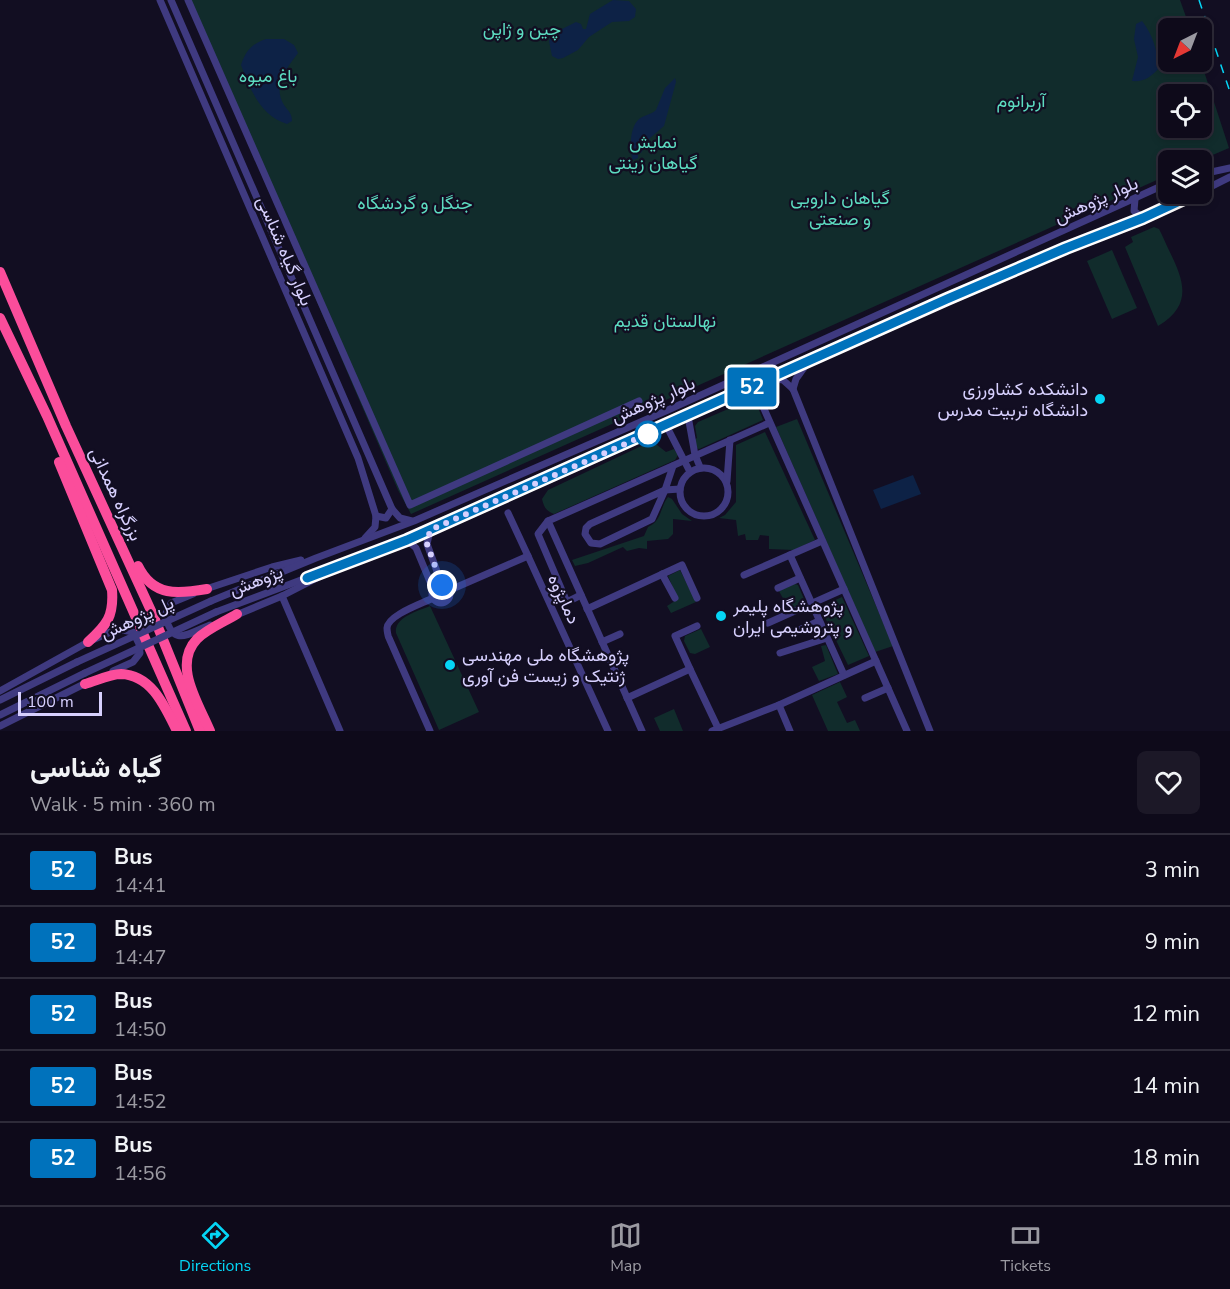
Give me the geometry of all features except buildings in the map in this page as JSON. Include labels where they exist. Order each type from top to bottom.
[{"type":"highway","name":"بزرگراه همدانی","points":[[0,272],[66,426],[153,615],[200,731]]},
{"type":"highway","name":"بزرگراه همدانی","points":[[0,318],[47,416],[186,731]]},
{"type":"highway","points":[[47,416],[54,450],[112,590],[113,602],[110,618],[88,642]]},
{"type":"highway","points":[[66,426],[81,443],[142,574],[154,586],[172,592],[207,589]]},
{"type":"highway","points":[[210,731],[187,676],[189,652],[198,639],[237,614]]},
{"type":"highway","points":[[85,678],[119,674],[146,681],[159,698],[177,731]]},
{"type":"street","name":"بلوار گیاه شناسی","points":[[160,0],[358,458],[376,516]]},
{"type":"street","name":"بلوار گیاه شناسی","points":[[171,0],[393,509]]},
{"type":"street","points":[[188,0],[410,505],[639,401]]},
{"type":"street","points":[[1212,172],[1230,168]]},
{"type":"street","points":[[1212,186],[1230,177]]},
{"type":"street","name":"بلوار پژوهش","points":[[211,601],[414,521],[668,410],[1158,188]]},
{"type":"street","points":[[1135,199],[1134,211],[1143,218]]},
{"type":"street","name":"بلوار پژوهش","points":[[307,578],[407,540],[1044,257],[1174,204]]},
{"type":"street","points":[[793,389],[796,379],[809,362]]},
{"type":"street","points":[[772,378],[783,380],[793,389],[930,731]]},
{"type":"street","points":[[761,402],[907,731]]},
{"type":"street","points":[[688,416],[700,467]]},
{"type":"street","points":[[581,595],[567,602],[538,534],[548,521],[769,423]]},
{"type":"street","points":[[666,426],[690,472]]},
{"type":"street","points":[[727,481],[716,470],[700,467],[690,472],[682,481],[680,489],[684,505],[689,511],[705,516],[720,511],[726,505],[729,497],[727,481],[730,440]]},
{"type":"street","points":[[673,466],[664,490],[652,519],[600,544],[591,543],[585,534],[590,524],[664,490],[680,489]]},
{"type":"street","points":[[361,542],[375,527],[376,516],[386,518],[393,509],[400,518],[414,521]]},
{"type":"street","name":"دماپژوه","points":[[508,513],[608,731]]},
{"type":"street","points":[[548,521],[642,731]]},
{"type":"street","points":[[430,530],[427,544],[442,585],[450,590]]},
{"type":"street","points":[[407,540],[416,548],[434,589],[432,598]]},
{"type":"street","points":[[744,575],[822,541]]},
{"type":"street","points":[[790,555],[844,675]]},
{"type":"street","points":[[450,590],[528,556]]},
{"type":"street","points":[[316,558],[272,567],[171,603],[165,615],[169,630],[176,636],[182,636],[282,596],[332,570]]},
{"type":"street","points":[[587,609],[682,565],[697,598]]},
{"type":"street","points":[[662,574],[675,598]]},
{"type":"street","name":"پژوهش","points":[[216,612],[307,578]]},
{"type":"street","points":[[778,588],[800,578]]},
{"type":"street","points":[[434,589],[442,585]]},
{"type":"street","points":[[768,623],[844,589]]},
{"type":"street","points":[[432,598],[440,604],[447,602],[450,590]]},
{"type":"street","points":[[282,596],[340,731]]},
{"type":"street","points":[[430,731],[387,629],[389,622],[398,615],[432,598]]},
{"type":"street","name":"پل پژوهش","points":[[0,700],[211,601]]},
{"type":"street","name":"پل پژوهش","points":[[85,678],[216,612]]},
{"type":"street","points":[[797,631],[819,621]]},
{"type":"street","points":[[697,626],[675,636],[715,730],[778,705],[876,661]]},
{"type":"street","points":[[0,691],[88,642],[117,629],[133,632],[140,649],[140,653],[133,662],[85,678],[0,715]]},
{"type":"street","points":[[602,642],[620,633]]},
{"type":"street","points":[[780,653],[827,638]]},
{"type":"street","points":[[627,698],[690,669]]},
{"type":"street","points":[[0,726],[85,678]]},
{"type":"street","points":[[865,698],[888,688]]},
{"type":"street","points":[[778,705],[790,731]]},
{"type":"green space","points":[[187,0],[1180,0],[1186,18],[1158,18],[1158,72],[1204,72],[1208,84],[1158,84],[1158,138],[1212,138],[1212,96],[1229,148],[1212,155],[1212,150],[1158,150],[1158,179],[411,514],[398,490]]},
{"type":"green space","points":[[1154,227],[1159,229],[1162,235],[1182,284],[1179,306],[1158,326],[1125,247],[1133,242],[1131,237]]},
{"type":"green space","points":[[1112,250],[1137,308],[1112,319],[1087,261]]},
{"type":"green space","points":[[749,400],[757,405],[763,420],[699,449],[696,448],[695,426],[698,422]]},
{"type":"green space","points":[[797,419],[893,646],[875,652],[776,427]]},
{"type":"green space","points":[[765,432],[815,540],[794,550],[769,549],[769,536],[760,535],[758,540],[746,540],[745,534],[738,536],[736,520],[719,518],[725,515],[736,502],[736,445]]},
{"type":"green space","points":[[652,441],[666,452],[674,449],[678,455],[675,460],[554,514],[546,508],[542,499],[548,490]]},
{"type":"green space","points":[[668,497],[672,499],[682,514],[692,521],[673,519],[673,534],[668,539],[647,541],[647,549],[627,551],[623,547],[588,563],[575,566],[572,560],[644,536],[648,527],[658,518]]},
{"type":"green space","points":[[680,570],[696,602],[671,613],[667,606],[678,599],[668,576]]},
{"type":"green space","points":[[795,584],[798,585],[804,599],[803,603],[789,610],[779,591]]},
{"type":"green space","points":[[842,597],[869,656],[848,665],[820,607]]},
{"type":"green space","points":[[430,606],[479,712],[439,730],[396,633],[396,627],[403,619]]},
{"type":"green space","points":[[701,629],[710,647],[695,654],[690,653],[684,641],[685,636]]},
{"type":"green space","points":[[826,645],[838,674],[819,681],[812,667],[825,661],[821,646]]},
{"type":"green space","points":[[840,682],[847,697],[837,702],[847,723],[855,720],[860,731],[828,731],[812,695]]},
{"type":"green space","points":[[674,709],[683,731],[660,731],[654,718]]},
{"type":"water","points":[[613,0],[629,1],[636,9],[635,17],[629,21],[612,22],[589,37],[578,50],[563,58],[558,59],[552,56],[549,41],[552,34],[576,22],[586,29],[590,14]]},
{"type":"water","points":[[1142,21],[1149,32],[1157,55],[1158,69],[1147,78],[1132,81],[1138,57],[1134,39],[1136,24]]},
{"type":"water","points":[[266,39],[284,39],[294,45],[298,53],[280,84],[281,98],[292,118],[292,121],[287,124],[270,115],[263,108],[253,93],[241,65],[250,48]]},
{"type":"water","points":[[675,78],[676,82],[664,126],[650,138],[641,153],[638,153],[638,158],[633,160],[631,139],[635,124],[640,118],[656,110],[665,88]]},
{"type":"water","points":[[913,475],[921,494],[881,509],[873,490]]},
{"type":"railway","points":[[1199,0],[1230,92]]},
{"type":"bus line","name":"52","points":[[307,578],[407,540],[947,299],[1173,204]]},
{"type":"place","name":"دانشکده کشاورزی دانشگاه تربیت مدرس","points":[[1100,399]]},
{"type":"place","name":"پژوهشگاه پلیمر و پتروشیمی ایران","points":[[721,616]]},
{"type":"place","name":"پژوهشگاه ملی مهندسی ژنتیک و زیست فن آوری","points":[[450,665]]},
{"type":"route","points":[[442,585],[427,544],[430,530],[650,433],[648,434]]},
{"type":"park label","name":"چین و ژاپن","points":[[522,29]]},
{"type":"park label","name":"باغ میوه","points":[[268,76]]},
{"type":"park label","name":"آربرانوم","points":[[1021,101]]},
{"type":"park label","name":"نمایش گیاهان زینتی","points":[[653,152]]},
{"type":"park label","name":"جنگل و گردشگاه","points":[[415,203]]},
{"type":"park label","name":"گیاهان دارویی و صنعتی","points":[[840,208]]},
{"type":"park label","name":"نهالستان قدیم","points":[[665,321]]}]
